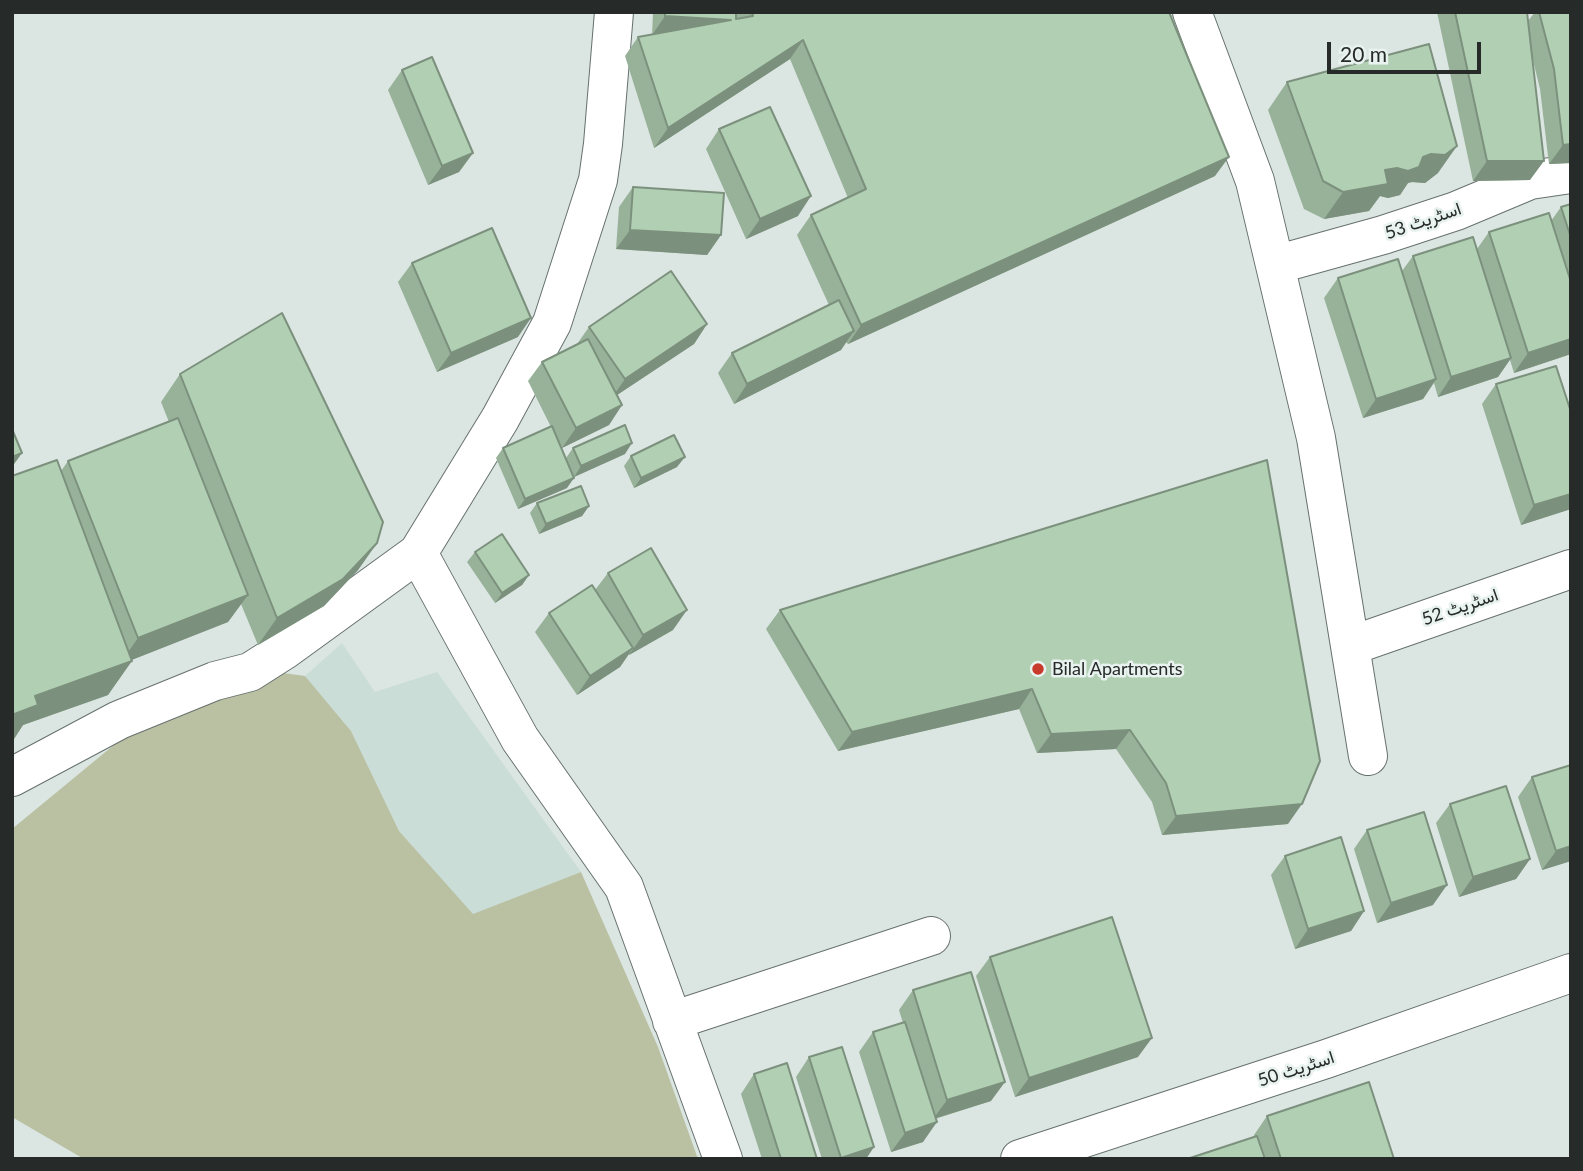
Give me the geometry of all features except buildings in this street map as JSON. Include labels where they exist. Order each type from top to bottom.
[{"type":"street","points":[[12,777],[131,715],[215,681],[250,672],[418,553],[500,419],[552,323],[598,180],[614,12]]},
{"type":"street","points":[[1192,12],[1255,181],[1316,438],[1368,756]]},
{"type":"street","name":"اسٹریٹ 53","points":[[1275,265],[1383,235],[1456,211],[1530,180],[1571,174]]},
{"type":"street","points":[[418,553],[520,739],[624,887],[723,1159]]},
{"type":"street","name":"اسٹریٹ 52","points":[[1350,646],[1571,569]]},
{"type":"street","points":[[67,705],[75,742]]},
{"type":"street","points":[[672,1021],[932,936]]},
{"type":"street","name":"اسٹریٹ 50","points":[[1020,1159],[1326,1059],[1571,973]]},
{"type":"shaded area","points":[[342,643],[375,692],[437,672],[581,872],[473,915],[399,831],[351,731],[305,676]]},
{"type":"green space","points":[[283,673],[305,676],[351,731],[399,831],[473,914],[581,872],[658,1047],[698,1159],[84,1159],[12,1117],[12,829],[137,726]]},
{"type":"place","name":"Bilal Apartments","points":[[1038,669]]}]
